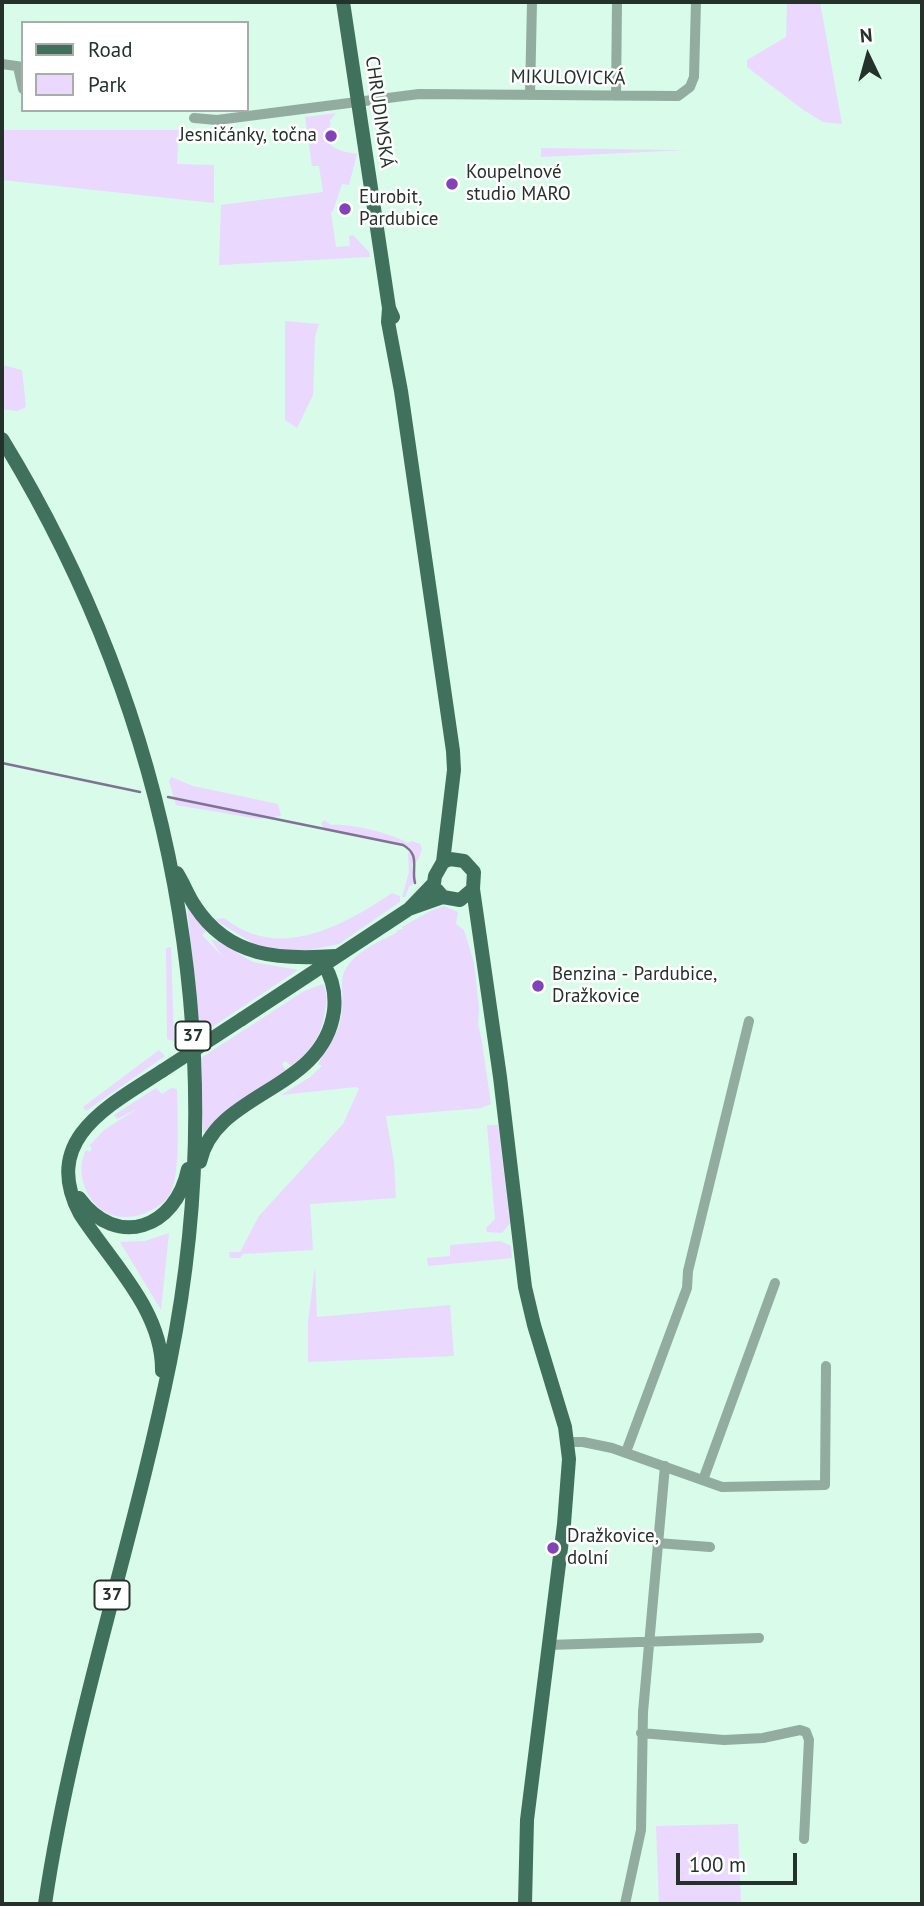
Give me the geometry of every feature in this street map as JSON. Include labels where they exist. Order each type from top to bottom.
[{"type":"main road","name":"CHRUDIMSKÁ","points":[[343,2],[389,308],[397,328],[401,391]]},
{"type":"main road","points":[[389,308],[388,322],[401,391],[453,751],[454,770],[447,833],[451,861]]},
{"type":"main road","name":"37","points":[[2,439],[47,517],[104,638],[141,744],[170,862],[189,986],[195,1073],[192,1201],[181,1300],[160,1407],[67,1784],[45,1904]]},
{"type":"main road","points":[[160,1407],[162,1355],[156,1329],[139,1299],[80,1214],[70,1177],[71,1152],[87,1125],[111,1105],[409,909],[434,883],[435,876],[451,861],[464,861],[474,872],[473,889],[500,1077],[525,1287],[568,1442],[569,1479],[527,1820],[525,1904]]},
{"type":"main road","points":[[170,862],[206,920],[234,943],[251,951],[286,958],[337,956]]},
{"type":"main road","points":[[434,883],[443,897]]},
{"type":"main road","points":[[409,909],[443,897],[460,900],[473,889]]},
{"type":"main road","points":[[460,900],[479,924]]},
{"type":"main road","points":[[192,1201],[202,1153],[216,1129],[303,1067],[324,1041],[331,1024],[335,999],[332,981],[324,965]]},
{"type":"main road","points":[[70,1177],[79,1199],[100,1219],[119,1226],[145,1224],[162,1217],[178,1199],[186,1181],[195,1136]]},
{"type":"street","points":[[530,95],[532,2]]},
{"type":"street","points":[[616,96],[617,2]]},
{"type":"street","name":"MIKULOVICKÁ","points":[[194,118],[217,120],[419,94],[678,96],[690,87],[695,68],[696,2]]},
{"type":"street","points":[[2,64],[21,67]]},
{"type":"street","points":[[626,1452],[687,1288],[688,1271],[749,1021]]},
{"type":"street","points":[[703,1480],[775,1283]]},
{"type":"street","points":[[568,1442],[583,1442],[626,1452],[722,1487],[825,1485],[826,1366]]},
{"type":"street","points":[[625,1904],[641,1830],[641,1733],[665,1466]]},
{"type":"street","points":[[657,1543],[710,1547]]},
{"type":"street","points":[[549,1645],[759,1638]]},
{"type":"street","points":[[641,1733],[724,1740],[763,1738],[800,1730],[806,1732],[809,1740],[804,1839]]},
{"type":"green space","points":[[787,2],[820,2],[842,124],[823,122],[747,67],[747,60],[786,37]]},
{"type":"green space","points":[[336,113],[329,122],[329,143],[338,149],[357,154],[349,185],[342,184],[331,212],[336,247],[350,246],[349,236],[353,235],[369,252],[370,257],[219,265],[221,205],[323,192],[319,166],[312,166],[305,117]]},
{"type":"green space","points":[[2,130],[179,130],[177,164],[214,165],[214,203],[2,180]]},
{"type":"green space","points":[[541,148],[679,150],[687,150],[541,157]]},
{"type":"green space","points":[[285,321],[319,324],[315,336],[313,395],[297,428],[285,420]]},
{"type":"green space","points":[[2,365],[22,370],[26,407],[17,411],[2,409]]},
{"type":"green space","points":[[171,777],[193,786],[278,804],[281,816],[259,819],[176,805],[169,781]]},
{"type":"green space","points":[[324,820],[331,825],[370,830],[407,843],[412,841],[420,844],[422,849],[418,860],[412,864],[413,875],[417,881],[409,887],[405,897],[402,897],[409,872],[408,853],[413,851],[408,846],[324,828],[321,824]]},
{"type":"green space","points":[[392,893],[400,896],[400,902],[339,944],[300,952],[256,945],[216,919],[224,918],[245,931],[267,937],[288,938],[332,927]]},
{"type":"green space","points":[[187,906],[207,931],[202,935],[223,957],[211,940],[253,962],[298,970],[200,1035]]},
{"type":"green space","points":[[444,906],[458,912],[456,924],[464,930],[474,963],[478,1024],[491,1104],[481,1108],[386,1116],[394,1162],[396,1198],[310,1204],[313,1250],[243,1254],[240,1258],[230,1258],[229,1252],[240,1252],[259,1216],[343,1124],[359,1089],[356,1087],[281,1095],[309,1078],[322,1066],[318,1064],[341,1020],[342,982],[348,965],[370,946],[432,910]]},
{"type":"green space","points":[[171,947],[174,1041],[167,1039],[166,948]]},
{"type":"green space","points":[[323,984],[326,997],[324,1017],[320,1032],[308,1050],[291,1066],[285,1061],[282,1064],[286,1070],[223,1114],[203,1132],[201,1058],[304,991]]},
{"type":"green space","points":[[159,1050],[165,1056],[86,1111],[83,1107]]},
{"type":"green space","points":[[156,1088],[162,1094],[171,1088],[177,1089],[177,1157],[171,1192],[151,1211],[123,1217],[113,1215],[98,1207],[87,1193],[82,1176],[83,1158],[86,1150],[90,1152],[92,1148],[89,1146],[104,1130],[137,1109],[117,1119],[114,1115]]},
{"type":"green space","points":[[487,1125],[498,1125],[510,1223],[502,1233],[487,1232],[486,1228],[495,1219]]},
{"type":"green space","points":[[169,1233],[161,1310],[120,1242],[145,1241]]},
{"type":"green space","points":[[500,1241],[511,1246],[512,1258],[428,1266],[427,1258],[450,1256],[450,1245]]},
{"type":"green space","points":[[315,1266],[317,1317],[450,1305],[454,1356],[308,1362],[308,1322]]},
{"type":"green space","points":[[738,1824],[741,1904],[659,1904],[656,1826]]},
{"type":"waterway","points":[[2,763],[140,792]]},
{"type":"waterway","points":[[168,797],[403,845],[414,857],[415,883]]},
{"type":"place","name":"Jesničánky, točna","points":[[331,136]]},
{"type":"place","name":"Koupelnové studio MARO","points":[[452,184]]},
{"type":"place","name":"Eurobit, Pardubice","points":[[345,209]]},
{"type":"place","name":"Benzina - Pardubice, Dražkovice","points":[[538,986]]},
{"type":"place","name":"Dražkovice, dolní","points":[[553,1548]]}]
